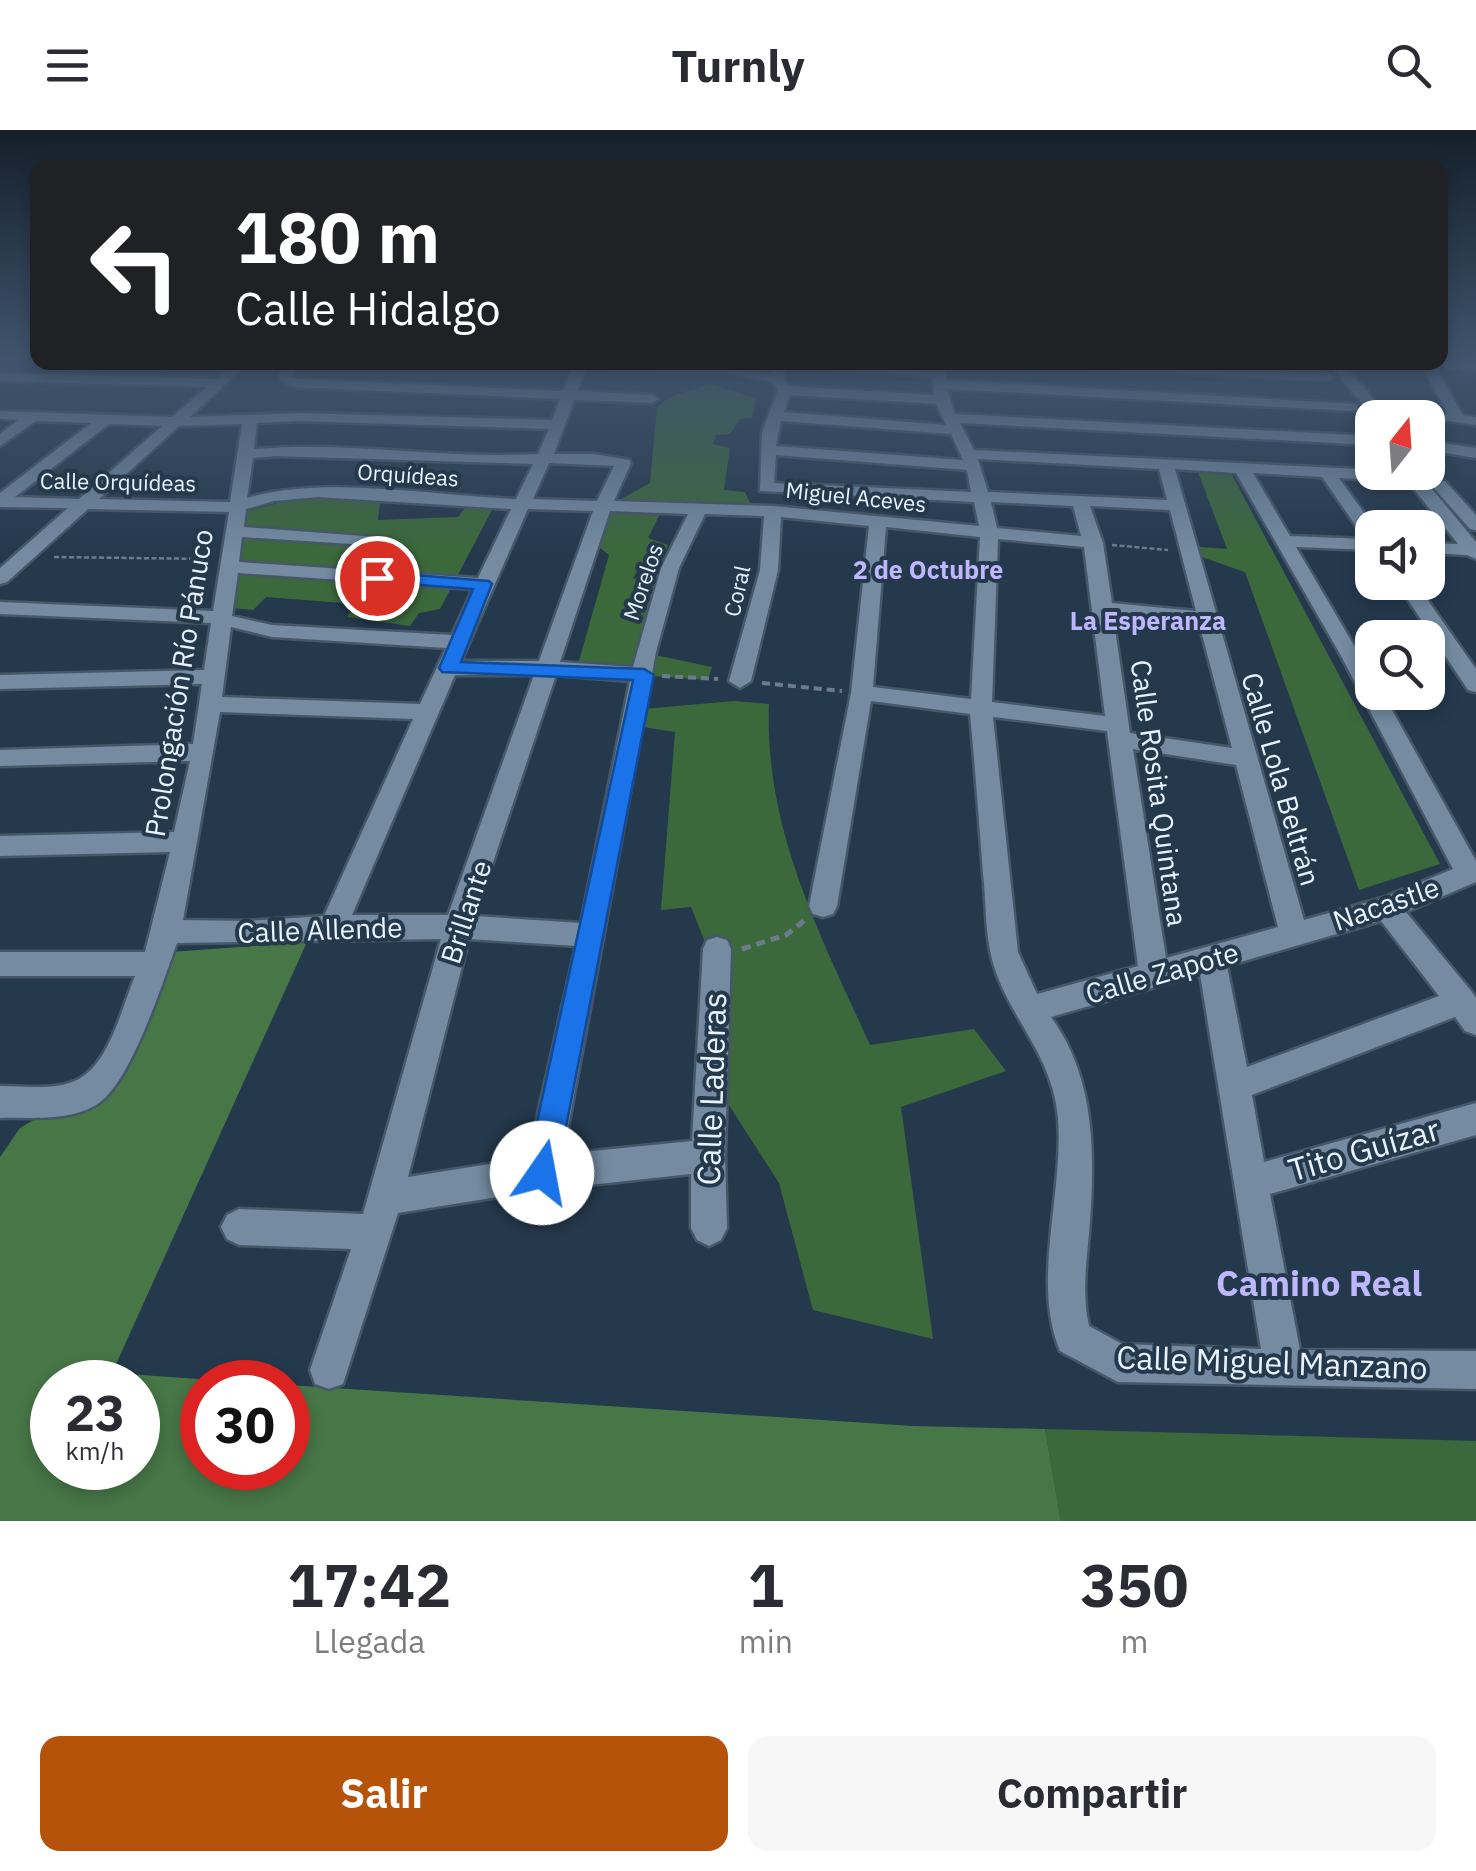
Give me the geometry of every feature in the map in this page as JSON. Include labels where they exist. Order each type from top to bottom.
[{"type":"street","points":[[0,441],[21,425]]},
{"type":"street","points":[[0,502],[98,425]]},
{"type":"street","points":[[0,578],[174,425]]},
{"type":"street","name":"Prolongación Río Pánuco","points":[[0,1102],[57,1101],[87,1092],[109,1073],[155,964],[167,931],[203,752],[249,425]]},
{"type":"street","points":[[333,927],[483,584],[559,425],[556,425]]},
{"type":"street","points":[[772,425],[766,488],[1176,505]]},
{"type":"street","points":[[838,425],[1166,466],[1355,473]]},
{"type":"street","points":[[955,425],[982,496],[989,532],[981,710],[1004,952],[1029,1010]]},
{"type":"street","points":[[768,450],[961,442],[1153,427],[1355,439]]},
{"type":"street","points":[[1445,448],[1476,453]]},
{"type":"street","points":[[244,454],[302,450],[495,461],[545,456]]},
{"type":"street","name":"Brillante","points":[[329,1370],[386,1198],[458,927],[604,504],[622,462],[565,461],[545,456]]},
{"type":"street","name":"Calle Lola Beltrán","points":[[1166,466],[1294,935]]},
{"type":"street","points":[[1242,469],[1472,872]]},
{"type":"street","points":[[1327,473],[1355,512]]},
{"type":"street","points":[[1429,490],[1474,552]]},
{"type":"street","points":[[1436,490],[1476,525]]},
{"type":"street","name":"Orquídeas","points":[[236,507],[273,496],[318,492],[520,502]]},
{"type":"street","name":"Calle Rosita Quintana","points":[[1080,500],[1094,543],[1106,608],[1119,732],[1154,977]]},
{"type":"street","name":"Calle Orquídeas","points":[[0,502],[236,507]]},
{"type":"street","name":"Miguel Aceves","points":[[520,502],[772,511],[1094,543]]},
{"type":"street","name":"Morelos","points":[[542,1173],[646,652],[670,568],[699,509]]},
{"type":"street","name":"Coral","points":[[740,681],[769,570],[772,511]]},
{"type":"street","points":[[823,906],[862,692],[878,522]]},
{"type":"street","points":[[232,532],[376,542]]},
{"type":"street","points":[[1286,541],[1355,544]]},
{"type":"street","points":[[1445,549],[1474,552]]},
{"type":"street","points":[[230,563],[483,584]]},
{"type":"street","points":[[1419,600],[1467,662],[1476,686]]},
{"type":"street","points":[[0,608],[223,617],[244,627],[272,631],[458,642]]},
{"type":"street","points":[[1106,608],[1205,618]]},
{"type":"street","points":[[1350,654],[1355,654]]},
{"type":"street","points":[[449,668],[550,668],[644,675]]},
{"type":"street","points":[[0,682],[212,678]]},
{"type":"street","points":[[862,692],[1119,732],[1243,758]]},
{"type":"street","points":[[209,704],[428,712]]},
{"type":"street","points":[[0,758],[203,752]]},
{"type":"street","points":[[0,846],[186,842]]},
{"type":"street","name":"Nacastle","points":[[1294,935],[1387,908],[1472,872]]},
{"type":"street","points":[[1234,1087],[1469,1011],[1387,908]]},
{"type":"street","name":"Calle Allende","points":[[167,931],[248,934],[333,927],[458,927],[592,935]]},
{"type":"street","name":"Calle Zapote","points":[[1029,1010],[1294,935]]},
{"type":"street","name":"Calle Laderas","points":[[709,1228],[708,1156],[717,950]]},
{"type":"street","points":[[1212,959],[1284,1369]]},
{"type":"street","points":[[0,964],[155,964]]},
{"type":"street","name":"Calle Miguel Manzano","points":[[1029,1010],[1053,1044],[1072,1103],[1076,1183],[1065,1301],[1073,1338],[1118,1363],[1476,1370]]},
{"type":"street","name":"Tito Guízar","points":[[1253,1182],[1476,1118]]},
{"type":"street","points":[[386,1198],[542,1173],[708,1156]]},
{"type":"street","points":[[239,1226],[374,1232]]},
{"type":"path","points":[[1094,543],[1188,552]]},
{"type":"path","points":[[24,557],[230,563]]},
{"type":"path","points":[[717,950],[747,948],[786,935],[823,906]]},
{"type":"green space","points":[[655,425],[736,425],[730,434],[716,435],[713,444],[730,448],[724,490],[745,492],[752,507],[665,504],[648,538],[668,545],[660,565],[640,567],[633,578],[653,585],[641,652],[712,667],[708,680],[653,676],[579,661],[609,555],[599,547],[607,507],[650,483]]},
{"type":"green space","points":[[1198,472],[1232,475],[1440,864],[1359,890],[1245,572],[1196,555],[1200,547],[1227,549]]},
{"type":"green space","points":[[326,498],[380,502],[378,520],[458,517],[465,508],[493,508],[440,609],[419,613],[410,626],[347,617],[356,604],[266,597],[253,610],[232,608],[245,512],[285,501]]},
{"type":"green space","points":[[734,701],[769,704],[770,750],[786,838],[815,921],[870,1045],[974,1029],[1006,1071],[901,1107],[933,1339],[813,1310],[779,1183],[727,1102],[724,989],[691,907],[661,910],[675,732],[637,726],[643,709]]},
{"type":"green space","points":[[307,942],[118,1360],[30,1360],[30,1490],[160,1490],[160,1376],[180,1378],[180,1490],[310,1490],[310,1386],[913,1426],[1045,1429],[1061,1521],[0,1521],[0,1157],[20,1128],[100,1081],[144,954]]},
{"type":"green space","points":[[1045,1429],[1476,1441],[1476,1521],[1061,1521]]},
{"type":"district","name":"2 de Octubre","points":[[928,570]]},
{"type":"district","name":"La Esperanza","points":[[1148,621]]},
{"type":"district","name":"Camino Real","points":[[1319,1284]]},
{"type":"route","points":[[377,578],[483,584],[449,668],[550,668],[644,675],[542,1173]]}]
